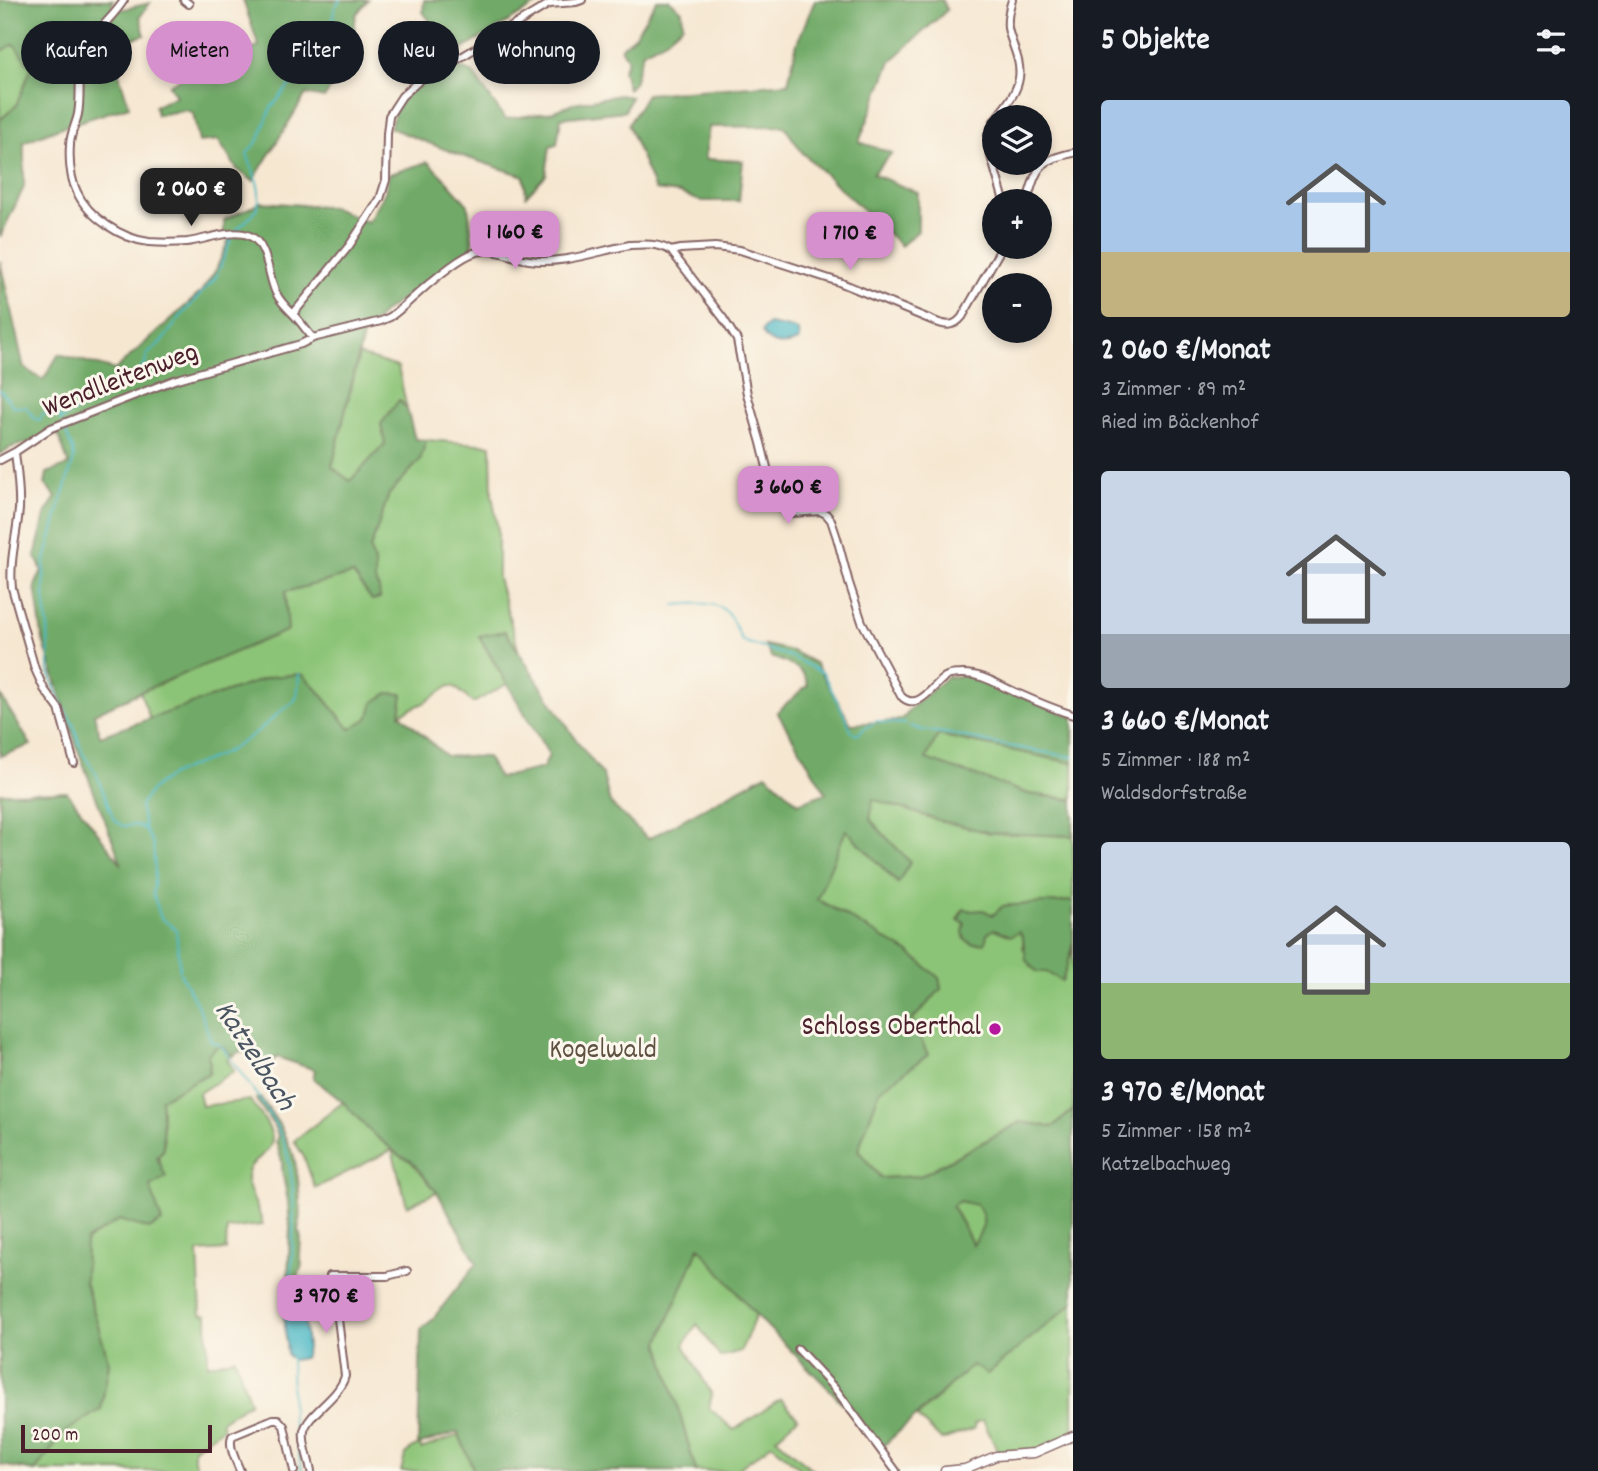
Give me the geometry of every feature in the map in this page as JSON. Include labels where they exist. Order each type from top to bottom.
[{"type":"street","points":[[124,0],[98,30],[85,50],[79,69],[78,115],[69,142],[77,193],[97,217],[130,237],[145,241],[185,242],[223,235],[250,236],[262,248],[276,293],[313,338]]},
{"type":"street","points":[[293,314],[349,246],[380,199],[386,180],[389,116],[402,96],[420,80],[549,4],[582,0]]},
{"type":"street","points":[[1006,105],[1019,78],[1018,63],[1008,27],[1012,0]]},
{"type":"street","points":[[1031,189],[1043,163],[1051,158],[1073,153]]},
{"type":"street","name":"Wendlleitenweg","points":[[0,460],[51,428],[174,380],[301,344],[313,338],[381,321],[474,253],[492,250],[538,261],[559,260],[640,244],[661,246],[671,251],[715,247],[740,250],[839,282],[948,326],[962,317],[994,259]]},
{"type":"street","points":[[671,251],[737,340],[747,394],[778,505],[788,512],[820,512],[831,520],[862,622],[901,696],[905,700],[915,701],[921,699],[946,676],[973,673],[1073,715]]},
{"type":"street","points":[[15,452],[19,509],[12,555],[12,588],[34,670],[44,690],[59,709],[74,763]]},
{"type":"street","points":[[311,1471],[304,1438],[305,1428],[338,1390],[345,1376],[334,1286],[330,1276],[387,1276],[407,1271]]},
{"type":"street","points":[[798,1349],[837,1391],[896,1471]]},
{"type":"street","points":[[240,1471],[231,1446],[232,1436],[278,1419],[284,1426],[294,1471]]},
{"type":"street","points":[[945,1471],[965,1468],[996,1456],[1034,1453],[1073,1436]]},
{"type":"green space","points":[[0,0],[113,0],[111,12],[150,3],[140,17],[145,35],[132,39],[132,21],[21,21],[21,54],[14,44],[0,52]]},
{"type":"green space","points":[[243,0],[368,0],[356,15],[355,21],[267,21],[267,84],[334,84],[324,98],[306,94],[253,181],[237,169],[218,140],[199,142],[193,113],[186,110],[157,115],[155,106],[176,96],[171,84],[253,84],[253,49],[259,47],[253,21],[250,21]]},
{"type":"green space","points":[[424,0],[544,0],[509,21],[473,21],[473,43],[459,52],[459,21],[430,21],[423,12]]},
{"type":"green space","points":[[657,0],[669,0],[682,11],[683,25],[666,40],[643,52],[634,83],[628,89],[623,70],[628,59],[621,48],[635,35]]},
{"type":"green space","points":[[815,0],[942,0],[947,10],[891,61],[859,142],[892,153],[873,174],[918,193],[918,231],[901,246],[802,152],[784,126],[709,127],[705,159],[743,161],[739,201],[700,201],[680,193],[655,190],[628,125],[647,94],[788,83],[797,43]]},
{"type":"green space","points":[[14,44],[21,53],[21,84],[25,84],[16,106],[0,120],[0,52]]},
{"type":"green space","points":[[459,68],[472,72],[473,84],[480,84],[505,119],[552,112],[574,103],[619,95],[631,97],[625,111],[561,118],[557,144],[550,146],[546,175],[526,196],[524,176],[390,128],[395,112],[405,97],[419,84],[459,84]]},
{"type":"green space","points":[[25,84],[122,84],[129,106],[24,142],[24,187],[0,237],[0,120],[16,106]]},
{"type":"green space","name":"Kogelwald","points":[[428,162],[468,205],[473,247],[384,312],[363,336],[332,467],[350,481],[385,444],[381,424],[399,400],[407,409],[415,439],[426,440],[420,460],[389,494],[370,549],[380,598],[372,600],[353,574],[285,592],[288,630],[94,714],[100,736],[270,677],[302,674],[350,729],[368,718],[373,703],[388,693],[403,694],[400,714],[446,756],[487,757],[499,778],[543,768],[549,755],[479,636],[505,631],[579,744],[603,775],[610,803],[648,839],[766,774],[798,803],[826,793],[777,712],[808,685],[798,669],[771,657],[765,645],[792,651],[816,664],[851,724],[896,721],[904,717],[947,677],[972,675],[1073,717],[1073,763],[938,735],[926,759],[1029,794],[1073,800],[1073,836],[991,833],[938,820],[873,799],[870,820],[910,862],[898,883],[846,830],[817,899],[909,953],[939,978],[941,989],[912,1020],[928,1055],[880,1090],[858,1150],[881,1178],[920,1176],[1021,1122],[1053,1127],[1073,1110],[1073,1303],[987,1374],[972,1365],[882,1447],[756,1315],[699,1247],[659,1342],[696,1471],[474,1471],[458,1432],[418,1445],[421,1329],[431,1321],[477,1263],[437,1192],[411,1161],[400,1156],[371,1132],[343,1102],[313,1078],[315,1070],[277,1057],[270,1064],[241,1051],[234,1055],[223,1047],[217,1047],[208,1054],[209,1073],[161,1099],[164,1149],[157,1157],[166,1177],[150,1186],[162,1222],[149,1229],[119,1220],[86,1240],[85,1282],[109,1363],[101,1409],[65,1432],[35,1471],[0,1465],[0,793],[67,792],[122,865],[76,745],[42,637],[35,586],[42,570],[35,556],[46,512],[56,497],[45,484],[47,473],[69,465],[58,434],[12,447],[0,454],[0,261],[24,368],[43,380],[59,354],[115,370],[200,293],[216,270],[229,239],[224,233],[224,220],[261,202],[331,207],[368,222],[385,192],[389,174]],"holes":[[[959,1201],[977,1205],[983,1221],[973,1245],[952,1206]]]},
{"type":"green space","points":[[359,355],[398,367],[407,409],[400,400],[385,444],[350,482],[332,467]]},
{"type":"green space","points":[[426,440],[491,445],[492,495],[498,530],[498,578],[519,652],[505,631],[479,637],[507,684],[473,703],[455,687],[449,686],[424,703],[400,714],[368,718],[350,730],[317,689],[301,674],[270,677],[150,719],[140,692],[287,630],[285,592],[353,574],[372,599],[379,589],[375,581],[375,566],[370,549],[389,494],[420,460]]},
{"type":"green space","points":[[0,695],[31,745],[0,756]]},
{"type":"green space","points":[[938,735],[1073,763],[1073,799],[1029,794],[925,759]]},
{"type":"green space","points":[[872,799],[991,833],[1073,836],[1073,901],[1003,906],[993,915],[983,910],[965,909],[958,920],[987,934],[994,928],[1019,931],[1023,938],[1023,948],[1046,972],[1062,980],[1073,947],[1073,1110],[1053,1127],[1020,1122],[920,1176],[881,1178],[858,1150],[880,1090],[928,1055],[912,1020],[941,989],[939,978],[909,953],[817,899],[846,829],[897,883],[910,863],[870,819]]},
{"type":"green space","points":[[1073,901],[1073,947],[1062,981],[1046,972],[1037,972],[1026,960],[1023,938],[1019,932],[1011,936],[994,929],[987,934],[985,943],[973,944],[965,940],[965,923],[958,920],[964,909],[983,910],[993,915],[1003,906]]},
{"type":"green space","points":[[223,1046],[234,1055],[227,1059],[234,1071],[199,1093],[202,1106],[250,1100],[267,1124],[272,1140],[248,1171],[247,1178],[263,1225],[227,1229],[226,1250],[198,1252],[201,1314],[207,1315],[208,1365],[235,1358],[250,1402],[221,1421],[223,1428],[194,1448],[198,1471],[35,1471],[65,1432],[101,1409],[109,1363],[85,1282],[86,1240],[119,1220],[149,1229],[151,1177],[164,1149],[161,1099],[209,1073],[207,1054]]},
{"type":"green space","points":[[261,1098],[280,1126],[294,1156],[298,1179],[301,1215],[298,1230],[301,1237],[302,1265],[298,1278],[288,1280],[288,1201],[276,1141],[278,1135],[256,1099]]},
{"type":"green space","points":[[343,1102],[371,1132],[400,1156],[411,1161],[437,1192],[407,1206],[392,1150],[315,1188],[304,1157],[294,1141]]},
{"type":"green space","points":[[959,1201],[977,1205],[983,1216],[981,1231],[973,1246],[952,1206]]},
{"type":"green space","points":[[699,1246],[756,1315],[741,1351],[720,1357],[697,1324],[684,1345],[712,1395],[709,1408],[734,1430],[781,1399],[798,1418],[776,1438],[814,1471],[803,1471],[772,1444],[735,1471],[696,1471],[659,1342]]},
{"type":"green space","points":[[1073,1303],[1073,1434],[1035,1451],[999,1454],[983,1420],[974,1424],[975,1428],[942,1440],[917,1417],[972,1364],[987,1374]]},
{"type":"green space","points":[[459,1435],[474,1471],[401,1471],[406,1454],[411,1449],[420,1445],[421,1449]]},
{"type":"water","points":[[769,324],[795,329],[798,331],[799,340],[788,344],[769,341],[762,332]]},
{"type":"water","points":[[301,1307],[304,1311],[307,1348],[304,1358],[293,1360],[287,1355],[284,1310]]},
{"type":"waterway","points":[[236,230],[252,215],[258,203],[257,181],[247,154],[259,139],[271,108],[293,81],[322,56],[334,9],[340,0]]},
{"type":"waterway","points":[[61,421],[68,414],[99,401],[112,389],[134,378],[145,364],[147,355],[216,277],[232,237]]},
{"type":"waterway","name":"Katzelbach","points":[[0,390],[14,407],[26,407],[35,419],[40,420],[43,414],[58,414],[61,421]]},
{"type":"waterway","name":"Katzelbach","points":[[63,426],[74,459],[44,564],[49,672],[59,700],[73,724],[83,754],[96,773],[114,820],[123,826],[136,825],[145,829],[153,844],[153,894],[161,918],[176,929],[180,973],[200,1010],[211,1041],[226,1052],[282,1138],[292,1178],[294,1223],[290,1310]]},
{"type":"waterway","points":[[675,605],[704,604],[718,607],[729,615],[742,641],[792,657],[823,673],[851,731],[857,735],[877,721],[906,724]]},
{"type":"waterway","points":[[145,828],[140,806],[148,794],[169,777],[230,750],[257,732],[295,700],[299,674]]},
{"type":"waterway","points":[[910,726],[1073,757]]},
{"type":"waterway","name":"Katzelbach","points":[[291,1358],[292,1418],[302,1471]]},
{"type":"place","name":"Schloss Oberthal","points":[[995,1029]]}]
